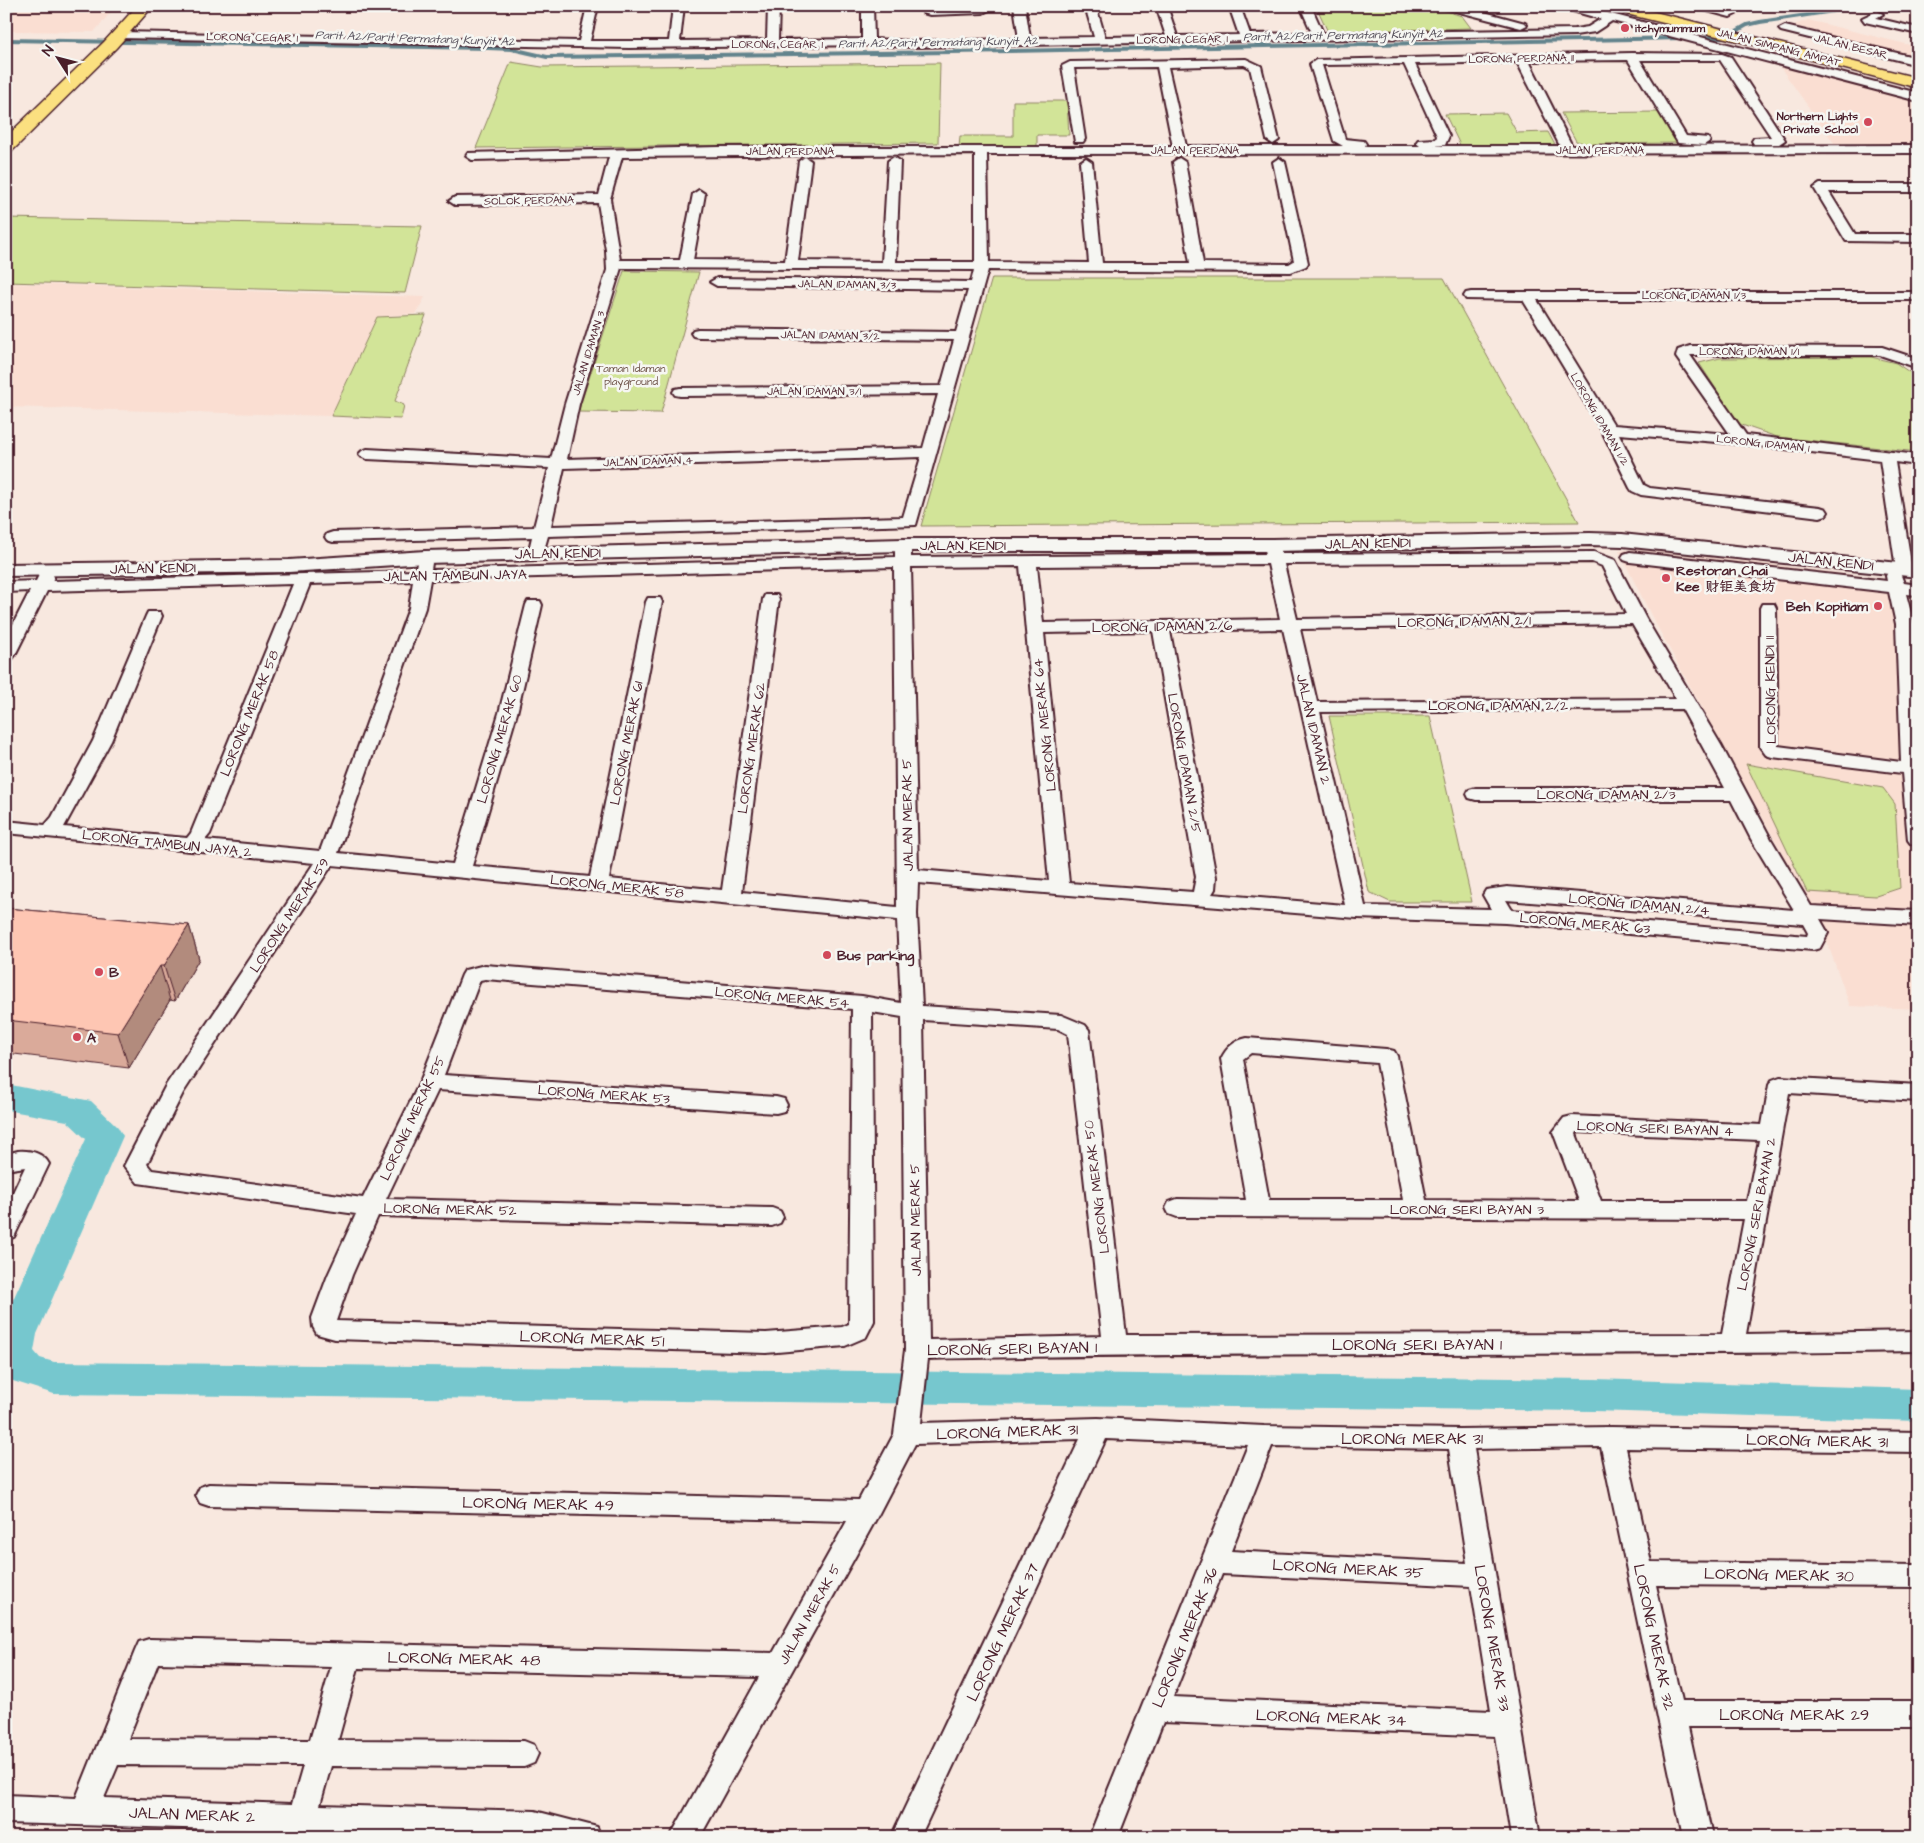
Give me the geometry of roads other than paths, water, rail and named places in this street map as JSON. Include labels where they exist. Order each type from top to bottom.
[{"type":"main road","points":[[6,147],[108,39],[126,6]]},
{"type":"main road","points":[[6,130],[146,6]]},
{"type":"main road","name":"JALAN SIMPANG AMPAT","points":[[1650,6],[1694,16],[1757,37],[1918,83]]},
{"type":"main road","name":"JALAN SIMPANG AMPAT","points":[[1610,12],[1694,16]]},
{"type":"main road","name":"JALAN SIMPANG AMPAT","points":[[1757,37],[1918,72]]},
{"type":"street","points":[[584,44],[593,6]]},
{"type":"street","points":[[674,45],[679,6]]},
{"type":"street","points":[[772,44],[774,6]]},
{"type":"street","points":[[867,6],[868,42]]},
{"type":"street","points":[[1018,6],[1025,42]]},
{"type":"street","points":[[1090,6],[1100,40]]},
{"type":"street","points":[[1161,6],[1172,38]]},
{"type":"street","points":[[1234,6],[1246,38]]},
{"type":"street","points":[[1305,6],[1319,36]]},
{"type":"street","points":[[1448,6],[1544,32]]},
{"type":"street","points":[[1566,6],[1610,12],[1674,35],[1918,97]]},
{"type":"street","points":[[927,9],[983,10]]},
{"type":"street","name":"LORONG CEGAR 1","points":[[108,39],[674,45],[1025,42],[1575,32],[1591,30],[1610,12]]},
{"type":"street","points":[[1694,16],[1730,14]]},
{"type":"street","points":[[1877,14],[1868,18],[1869,20],[1916,30]]},
{"type":"street","name":"JALAN BESAR","points":[[1785,29],[1918,62]]},
{"type":"street","name":"LORONG PERDANA 11","points":[[1408,60],[1443,136],[1441,142],[1348,144],[1340,141],[1316,68],[1316,64],[1320,62],[1408,60],[1632,56],[1722,56],[1727,59],[1779,140],[1685,141],[1680,138],[1632,56]]},
{"type":"street","points":[[1522,58],[1568,150]]},
{"type":"street","points":[[1079,139],[1068,66],[1070,65],[1246,62],[1255,66],[1274,140]]},
{"type":"street","points":[[1162,64],[1180,156],[1197,267]]},
{"type":"street","name":"JALAN PERDANA","points":[[472,156],[617,152],[981,151],[1180,156],[1568,150],[1918,148]]},
{"type":"street","points":[[930,452],[982,266],[981,151]]},
{"type":"street","name":"JALAN IDAMAN 3","points":[[536,554],[556,464],[572,404],[615,264],[604,199],[617,152]]},
{"type":"street","points":[[791,265],[805,161]]},
{"type":"street","points":[[890,265],[894,161]]},
{"type":"street","points":[[1086,162],[1096,266]]},
{"type":"street","points":[[615,264],[1291,268],[1301,263],[1279,162]]},
{"type":"street","points":[[1918,188],[1820,188],[1851,238],[1918,238]]},
{"type":"street","points":[[686,264],[699,194]]},
{"type":"street","name":"SOLOK PERDANA","points":[[455,201],[604,199]]},
{"type":"street","name":"JALAN IDAMAN 3/3","points":[[717,282],[976,286]]},
{"type":"street","name":"LORONG IDAMAN 1/3","points":[[1471,296],[1918,296]]},
{"type":"street","name":"LORONG IDAMAN 1/2","points":[[1527,296],[1609,429],[1638,488],[1647,492],[1820,512]]},
{"type":"street","name":"JALAN IDAMAN 3/2","points":[[698,333],[962,336]]},
{"type":"street","name":"LORONG IDAMAN 1/1","points":[[1741,440],[1683,357],[1683,353],[1690,350],[1882,351],[1918,364]]},
{"type":"street","name":"JALAN IDAMAN 3/1","points":[[680,392],[947,390]]},
{"type":"street","name":"LORONG IDAMAN 1","points":[[1609,429],[1741,440],[1918,460]]},
{"type":"street","name":"JALAN IDAMAN 4","points":[[367,454],[556,464],[930,452]]},
{"type":"street","name":"JALAN KENDI","points":[[333,537],[910,522],[930,452]]},
{"type":"street","points":[[1886,457],[1903,574],[1911,769],[1918,840]]},
{"type":"street","name":"JALAN KENDI","points":[[903,554],[1028,561],[1580,539],[1622,540],[1903,574],[1918,590]]},
{"type":"street","name":"JALAN KENDI","points":[[6,570],[46,578],[289,566],[424,567],[536,554],[1274,552],[1594,557],[1609,563],[1637,619]]},
{"type":"street","name":"JALAN IDAMAN 2","points":[[1274,552],[1357,912]]},
{"type":"street","name":"JALAN TAMBUN JAYA","points":[[6,587],[46,578],[303,579],[424,567],[903,554]]},
{"type":"street","name":"JALAN MERAK 5","points":[[684,1837],[896,1460],[909,1421],[916,1358],[912,1012],[907,914],[903,554]]},
{"type":"street","name":"JALAN KENDI","points":[[1630,557],[1903,574]]},
{"type":"street","name":"LORONG MERAK 64","points":[[1028,561],[1060,889]]},
{"type":"street","name":"LORONG MERAK 59","points":[[135,1166],[174,1090],[327,858],[416,608],[424,567]]},
{"type":"street","points":[[6,655],[46,578]]},
{"type":"street","name":"LORONG MERAK 58","points":[[192,845],[203,825],[303,579]]},
{"type":"street","name":"LORONG MERAK 62","points":[[731,897],[771,599]]},
{"type":"street","name":"LORONG MERAK 61","points":[[598,884],[654,602]]},
{"type":"street","name":"LORONG MERAK 60","points":[[461,871],[508,713],[534,605]]},
{"type":"street","name":"LORONG KENDI 11","points":[[1768,608],[1769,747],[1772,751],[1911,769]]},
{"type":"street","points":[[50,831],[60,819],[102,741],[154,616]]},
{"type":"street","points":[[1637,619],[1712,746],[1761,839],[1807,915],[1918,918]]},
{"type":"street","name":"LORONG IDAMAN 2/1","points":[[1290,624],[1637,619]]},
{"type":"street","name":"LORONG IDAMAN 2/6","points":[[1034,628],[1290,624]]},
{"type":"street","name":"LORONG IDAMAN 2/5","points":[[1160,625],[1206,877],[1205,890],[1198,900]]},
{"type":"street","name":"LORONG IDAMAN 2/2","points":[[1309,707],[1686,704]]},
{"type":"street","name":"LORONG IDAMAN 2/3","points":[[1476,794],[1737,794]]},
{"type":"street","name":"LORONG TAMBUN JAYA 2","points":[[6,827],[327,858]]},
{"type":"street","name":"LORONG MERAK 58","points":[[327,858],[907,914]]},
{"type":"street","name":"LORONG MERAK 63","points":[[908,876],[1357,912],[1505,916],[1813,943],[1818,933],[1807,915]]},
{"type":"street","name":"LORONG IDAMAN 2/4","points":[[1505,916],[1493,894],[1506,893],[1807,915]]},
{"type":"street","name":"LORONG MERAK 54","points":[[485,972],[862,1003],[912,1012],[1061,1022],[1078,1030]]},
{"type":"street","name":"LORONG MERAK 55","points":[[325,1327],[324,1318],[337,1284],[370,1207],[402,1145],[431,1082],[472,975],[485,972]]},
{"type":"street","name":"LORONG MERAK 51","points":[[325,1327],[345,1330],[766,1343],[845,1336],[858,1330],[862,1321],[862,1003]]},
{"type":"street","name":"LORONG MERAK 50","points":[[1078,1030],[1114,1345]]},
{"type":"street","points":[[1259,1208],[1232,1059],[1235,1053],[1247,1046],[1386,1056],[1416,1209]]},
{"type":"street","name":"LORONG MERAK 53","points":[[431,1082],[776,1105]]},
{"type":"street","name":"LORONG SERI BAYAN 2","points":[[1732,1344],[1780,1085],[1918,1093]]},
{"type":"street","name":"LORONG SERI BAYAN 4","points":[[1593,1210],[1564,1132],[1572,1124],[1771,1133]]},
{"type":"street","points":[[6,1162],[21,1158],[31,1159],[38,1164],[6,1231]]},
{"type":"street","name":"LORONG MERAK 52","points":[[135,1166],[146,1177],[370,1207],[772,1217]]},
{"type":"street","name":"LORONG SERI BAYAN 3","points":[[1177,1208],[1756,1210]]},
{"type":"street","name":"LORONG SERI BAYAN 1","points":[[916,1358],[1114,1345],[1732,1344],[1918,1340]]},
{"type":"street","name":"LORONG MERAK 31","points":[[909,1421],[1264,1436],[1918,1442]]},
{"type":"street","name":"LORONG MERAK 37","points":[[906,1837],[1098,1428]]},
{"type":"street","name":"LORONG MERAK 36","points":[[1103,1837],[1264,1436]]},
{"type":"street","name":"LORONG MERAK 32","points":[[1611,1438],[1698,1837]]},
{"type":"street","name":"LORONG MERAK 33","points":[[1460,1439],[1526,1837]]},
{"type":"street","name":"LORONG MERAK 49","points":[[209,1496],[867,1512]]},
{"type":"street","name":"LORONG MERAK 35","points":[[1214,1562],[1483,1575]]},
{"type":"street","name":"LORONG MERAK 30","points":[[1641,1573],[1918,1576]]},
{"type":"street","name":"LORONG MERAK 48","points":[[108,1752],[148,1651],[780,1665]]},
{"type":"street","points":[[300,1827],[348,1655]]},
{"type":"street","name":"LORONG MERAK 34","points":[[1155,1709],[1508,1724]]},
{"type":"street","name":"LORONG MERAK 29","points":[[1671,1714],[1918,1714]]},
{"type":"street","points":[[85,1811],[108,1752],[524,1754]]},
{"type":"street","name":"JALAN MERAK 2","points":[[6,1809],[85,1811],[300,1827],[535,1825],[586,1837]]},
{"type":"waterway","name":"Parit A2/Parit Permatang Kunyit A2","points":[[1697,38],[1726,37],[1747,25],[1760,22],[1867,6]]},
{"type":"waterway","name":"Parit A2/Parit Permatang Kunyit A2","points":[[6,40],[488,48],[512,49],[547,57],[953,52],[1685,38]]},
{"type":"waterway","points":[[6,1097],[78,1110],[105,1136],[17,1334],[14,1354],[27,1370],[54,1378],[1595,1395],[1918,1405]]},
{"type":"place","name":"itchymummum","points":[[1625,28]]},
{"type":"place","name":"Northern Lights Private School","points":[[1868,122]]},
{"type":"place","name":"Restoran Chai Kee 财钜美食坊","points":[[1666,578]]},
{"type":"place","name":"Beh Kopitiam","points":[[1878,606]]},
{"type":"place","name":"Bus parking","points":[[827,955]]},
{"type":"place","name":"B","points":[[99,972]]},
{"type":"place","name":"A","points":[[77,1037]]},
{"type":"park label","name":"Taman Idaman playground","points":[[631,374]]}]
